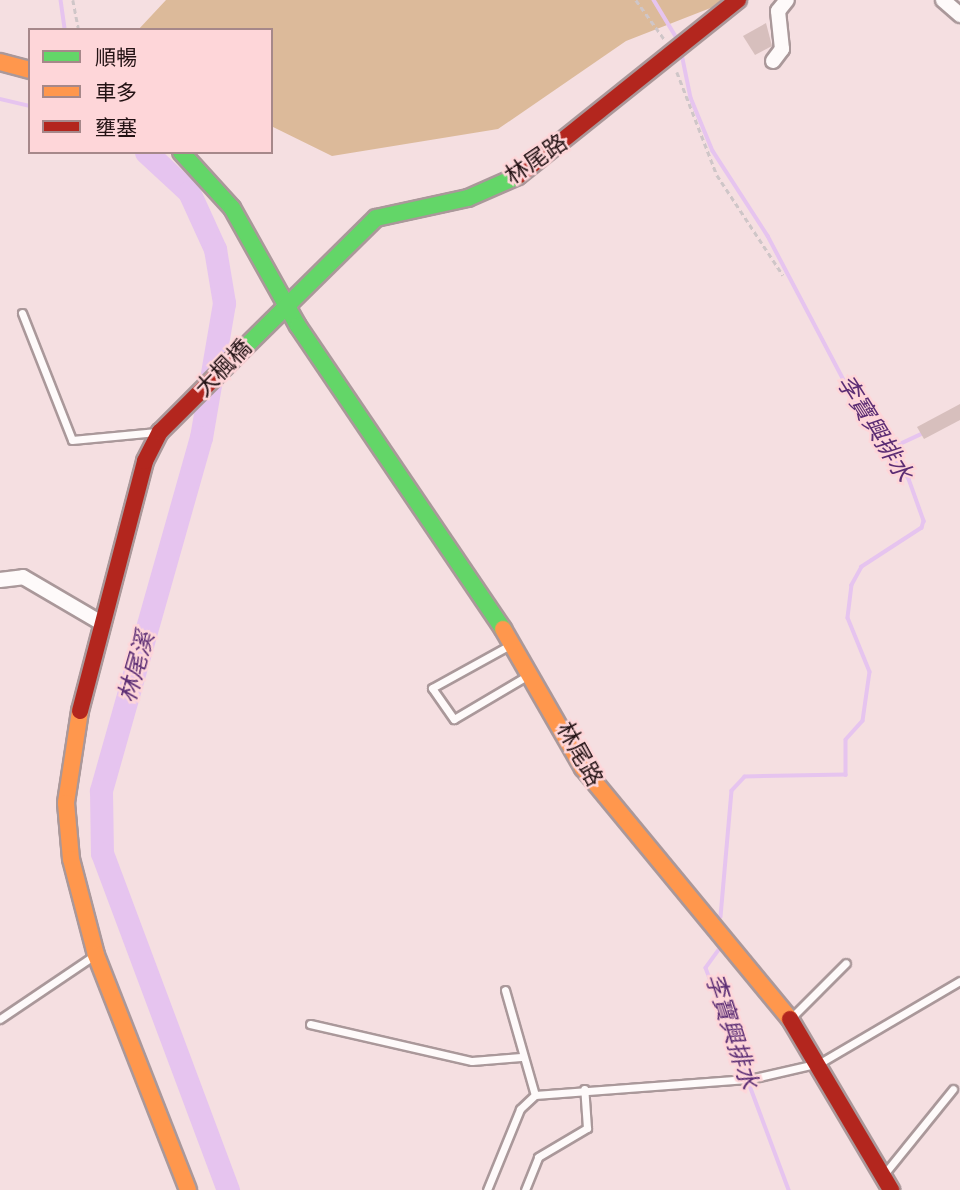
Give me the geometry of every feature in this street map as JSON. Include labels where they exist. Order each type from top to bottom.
[{"type":"street","name":"林尾路","points":[[285,305],[376,218],[468,198],[516,177],[738,0]]},
{"type":"street","points":[[773,61],[782,49],[778,11],[787,0]]},
{"type":"street","points":[[943,0],[960,15]]},
{"type":"street","points":[[0,62],[28,69]]},
{"type":"street","name":"林尾路","points":[[183,154],[232,208],[285,305],[533,673],[607,801],[703,907],[790,1019],[820,1063],[887,1183]]},
{"type":"street","name":"大楓橋","points":[[160,432],[285,305]]},
{"type":"street","points":[[160,432],[145,461],[75,730],[66,803],[71,859],[96,955],[188,1190]]},
{"type":"street","points":[[0,580],[23,577],[103,624]]},
{"type":"lane","points":[[22,313],[72,440],[160,432]]},
{"type":"lane","points":[[513,643],[432,688],[454,719],[533,673]]},
{"type":"lane","points":[[0,1019],[96,955]]},
{"type":"lane","points":[[790,1019],[846,963]]},
{"type":"lane","points":[[486,1190],[520,1109],[535,1096],[584,1089],[738,1081],[820,1063],[960,981]]},
{"type":"lane","points":[[505,990],[521,1057],[535,1096]]},
{"type":"lane","points":[[310,1024],[472,1061],[521,1057]]},
{"type":"lane","points":[[525,1190],[538,1157],[587,1128],[584,1089]]},
{"type":"lane","points":[[887,1183],[953,1089]]},
{"type":"path","points":[[73,0],[79,28]]},
{"type":"path","points":[[636,0],[664,37],[669,56],[717,175],[783,275]]},
{"type":"shaded area","points":[[166,0],[731,0],[626,41],[498,129],[332,156],[273,127],[273,28],[140,28]]},
{"type":"building","points":[[766,23],[772,46],[755,55],[743,36]]},
{"type":"building","points":[[960,404],[960,420],[924,439],[917,427]]},
{"type":"waterway","points":[[61,0],[65,28]]},
{"type":"waterway","name":"李寶興排水","points":[[654,0],[678,40]]},
{"type":"waterway","name":"李寶興排水","points":[[682,54],[691,98],[713,151],[768,236],[855,401],[909,479],[924,521],[922,528],[862,567],[852,585],[848,618],[870,672],[863,721],[846,740],[846,775],[745,777],[732,791],[721,917]]},
{"type":"waterway","name":"林尾溪","points":[[0,99],[28,106]]},
{"type":"waterway","name":"林尾溪","points":[[148,154],[189,192],[215,249],[224,303],[201,437],[101,791],[102,853],[228,1190]]},
{"type":"waterway","points":[[887,450],[923,433]]},
{"type":"waterway","name":"李寶興排水","points":[[722,946],[706,968],[789,1190]]},
{"type":"traffic: fast","points":[[183,154],[232,208],[298,326],[503,629]]},
{"type":"traffic: fast","points":[[232,360],[376,218],[468,198],[518,176]]},
{"type":"traffic: slow","points":[[0,62],[28,69]]},
{"type":"traffic: slow","points":[[503,629],[583,768],[790,1019]]},
{"type":"traffic: slow","points":[[80,711],[66,803],[71,859],[96,955],[188,1190]]},
{"type":"traffic: jam","points":[[518,176],[738,0]]},
{"type":"traffic: jam","points":[[80,711],[145,461],[160,432],[232,360]]},
{"type":"traffic: jam","points":[[790,1019],[891,1190]]}]
